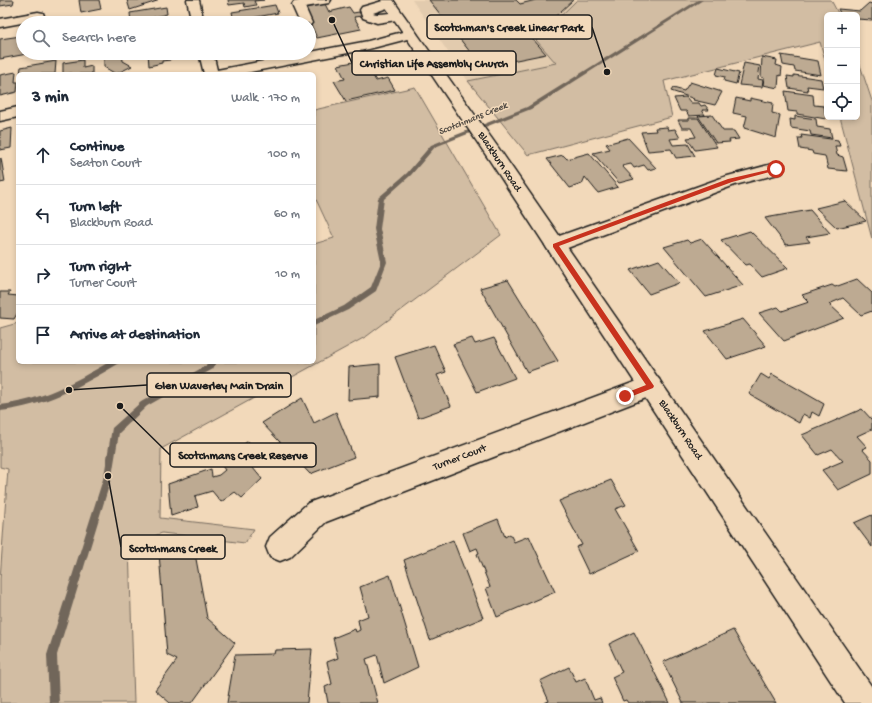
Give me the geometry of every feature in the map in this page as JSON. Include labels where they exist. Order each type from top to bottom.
[{"type":"street","points":[[193,0],[196,16]]},
{"type":"street","points":[[303,16],[298,5],[325,0]]},
{"type":"street","points":[[388,2],[366,10],[368,15],[377,19],[398,16]]},
{"type":"street","name":"Blackburn Road","points":[[388,2],[651,386],[864,703]]},
{"type":"street","points":[[0,23],[16,20]]},
{"type":"street","points":[[316,55],[369,45],[395,45],[412,38]]},
{"type":"street","points":[[316,44],[321,54]]},
{"type":"street","points":[[208,60],[211,72]]},
{"type":"street","points":[[228,72],[290,60]]},
{"type":"street","points":[[0,116],[16,112]]},
{"type":"street","points":[[555,245],[730,181],[776,169]]},
{"type":"street","name":"Turner Court","points":[[280,547],[317,512],[651,386]]},
{"type":"shaded area","points":[[412,0],[577,0],[536,40],[556,63],[468,81]]},
{"type":"shaded area","points":[[577,0],[831,0],[837,12],[824,12],[824,56],[820,42],[664,81],[672,117],[528,155],[468,81],[556,63],[536,40]]},
{"type":"shaded area","points":[[860,65],[872,101],[872,239],[841,120],[860,120]]},
{"type":"shaded area","points":[[415,87],[501,235],[367,336],[316,364],[316,243],[334,238],[316,199],[316,110]]},
{"type":"shaded area","points":[[16,324],[16,364],[316,364],[161,449],[160,518],[254,529],[245,543],[162,533],[129,546],[134,703],[0,703],[0,579],[8,469],[0,467],[0,328]]},
{"type":"building","points":[[0,0],[14,0],[13,4],[0,6]]},
{"type":"building","points":[[79,0],[99,0],[101,9],[81,13]]},
{"type":"building","points":[[127,0],[157,0],[157,1],[130,10]]},
{"type":"building","points":[[228,0],[264,0],[254,1],[256,5],[245,7],[244,3],[229,5]]},
{"type":"building","points":[[429,0],[516,0],[520,4],[536,0],[573,0],[532,38],[546,54],[482,67]]},
{"type":"building","points":[[324,2],[329,12],[349,7],[353,13],[359,12],[362,16],[354,17],[361,29],[317,38],[316,16],[307,16],[302,5]]},
{"type":"building","points":[[869,3],[872,4],[872,20],[860,19],[860,12],[840,12],[838,9],[860,11]]},
{"type":"building","points":[[275,5],[278,13],[262,16],[233,16],[232,12]]},
{"type":"building","points":[[166,7],[167,14],[159,16],[130,16],[130,13]]},
{"type":"building","points":[[16,37],[16,56],[0,59],[0,39]]},
{"type":"building","points":[[781,55],[818,61],[821,75],[795,71],[794,67],[783,65]]},
{"type":"building","points":[[762,57],[777,60],[776,65],[782,67],[781,76],[779,75],[778,88],[763,85],[764,78],[761,77]]},
{"type":"building","points":[[83,60],[83,68],[92,66],[92,72],[63,72],[63,63]]},
{"type":"building","points":[[104,60],[123,60],[132,66],[120,72],[113,72],[104,67]]},
{"type":"building","points":[[149,60],[170,60],[162,61],[162,63],[149,66]]},
{"type":"building","points":[[364,60],[376,81],[388,78],[395,90],[346,101],[334,81],[345,79],[338,65]]},
{"type":"building","points":[[56,61],[55,72],[20,72],[21,67]]},
{"type":"building","points":[[744,63],[760,66],[758,79],[763,80],[762,87],[739,85]]},
{"type":"building","points":[[718,68],[739,73],[736,84],[724,81],[725,77],[716,75]]},
{"type":"building","points":[[16,72],[16,92],[0,96],[0,75]]},
{"type":"building","points":[[794,75],[821,79],[823,88],[807,86],[808,91],[789,88],[787,76],[794,77]]},
{"type":"building","points":[[690,82],[722,92],[715,105],[693,100],[694,99],[671,91],[673,88],[684,91]]},
{"type":"building","points":[[785,91],[813,95],[814,105],[824,106],[824,119],[797,114],[797,112],[788,111]]},
{"type":"building","points":[[686,97],[691,103],[699,103],[701,106],[705,105],[709,110],[702,110],[705,115],[689,116],[686,111],[680,111],[674,98]]},
{"type":"building","points":[[736,98],[750,101],[750,98],[773,103],[772,113],[780,115],[776,138],[744,128],[747,116],[733,113]]},
{"type":"building","points":[[712,115],[723,131],[734,131],[739,139],[729,140],[730,142],[716,143],[698,116]]},
{"type":"building","points":[[795,116],[816,119],[817,127],[830,129],[832,138],[811,135],[810,131],[791,128],[790,119],[795,120]]},
{"type":"building","points":[[689,118],[698,118],[717,147],[695,150],[687,138],[696,137],[691,128],[682,128],[678,120],[689,120]]},
{"type":"building","points":[[667,127],[668,130],[675,129],[680,138],[670,139],[673,145],[688,144],[695,156],[676,158],[671,149],[648,151],[641,132],[656,131],[655,128]]},
{"type":"building","points":[[12,128],[11,148],[0,150],[0,131]]},
{"type":"building","points":[[801,135],[838,140],[840,146],[835,146],[837,155],[843,157],[847,171],[828,169],[825,156],[813,154],[812,151],[800,149],[798,138],[802,138]]},
{"type":"building","points":[[628,138],[656,168],[648,170],[644,165],[634,168],[631,164],[622,166],[634,179],[619,183],[593,153],[610,149],[606,144]]},
{"type":"building","points":[[589,153],[618,187],[598,193],[585,177],[582,184],[570,188],[547,159],[563,155],[567,159]]},
{"type":"building","points":[[1,158],[5,182],[0,183],[0,159]]},
{"type":"building","points":[[845,201],[866,221],[837,228],[816,208]]},
{"type":"building","points":[[810,210],[830,233],[806,237],[810,242],[786,245],[765,218]]},
{"type":"building","points":[[750,231],[788,268],[762,277],[750,264],[745,265],[721,240]]},
{"type":"building","points":[[702,239],[743,285],[706,297],[664,247],[687,240],[690,243]]},
{"type":"building","points":[[659,260],[679,283],[649,294],[630,270]]},
{"type":"building","points":[[857,279],[872,293],[872,311],[861,315],[843,298],[829,304],[844,318],[784,341],[759,313],[778,307],[782,311],[809,302],[802,295],[832,285],[835,287]]},
{"type":"building","points":[[508,280],[558,361],[527,372],[480,288]]},
{"type":"building","points":[[0,292],[10,292],[8,295],[16,296],[16,316],[14,319],[0,318]]},
{"type":"building","points":[[743,319],[766,346],[727,359],[705,331]]},
{"type":"building","points":[[472,338],[475,344],[494,338],[515,378],[477,392],[453,344]]},
{"type":"building","points":[[434,345],[446,372],[437,375],[451,406],[418,418],[395,357]]},
{"type":"building","points":[[380,364],[380,397],[348,400],[349,367]]},
{"type":"building","points":[[761,374],[769,379],[772,374],[824,404],[819,416],[812,412],[810,418],[803,414],[799,423],[749,394]]},
{"type":"building","points":[[302,398],[314,423],[336,412],[354,457],[310,474],[262,423]]},
{"type":"building","points":[[862,409],[872,420],[872,429],[857,436],[867,447],[862,449],[872,460],[872,474],[838,490],[822,470],[843,461],[832,449],[818,455],[802,435]]},
{"type":"building","points":[[248,441],[258,453],[248,462],[262,479],[242,498],[235,492],[221,502],[212,491],[195,496],[198,507],[171,516],[168,484],[211,469],[212,477],[219,475],[225,470],[217,459],[232,446],[236,450]]},
{"type":"building","points":[[611,480],[626,505],[615,509],[639,551],[589,574],[576,547],[582,545],[559,501]]},
{"type":"building","points":[[872,515],[872,547],[854,523]]},
{"type":"building","points":[[498,519],[505,537],[510,534],[514,542],[529,536],[555,592],[497,617],[486,588],[490,587],[477,554],[479,553],[477,548],[470,551],[463,533]]},
{"type":"building","points":[[453,540],[483,618],[430,640],[404,560]]},
{"type":"building","points":[[193,543],[207,618],[235,643],[192,703],[170,703],[155,690],[177,660],[167,655],[159,553]]},
{"type":"building","points":[[390,575],[418,667],[384,683],[377,655],[366,659],[378,703],[328,703],[325,687],[332,684],[327,662],[338,658],[333,638],[355,629],[356,632],[360,630],[358,620],[368,616],[360,587]]},
{"type":"building","points":[[733,630],[776,703],[683,703],[663,662]]},
{"type":"building","points":[[634,632],[670,703],[628,703],[626,700],[623,701],[612,677],[622,672],[609,644]]},
{"type":"building","points":[[312,649],[307,703],[227,703],[235,655],[274,654],[275,650]]},
{"type":"building","points":[[569,667],[576,682],[585,678],[594,700],[600,698],[602,703],[544,703],[549,701],[540,681]]},
{"type":"waterway","name":"Scotchmans Creek","points":[[316,322],[346,308],[374,289],[384,262],[377,229],[381,198],[409,174],[433,146],[529,108],[701,0]]},
{"type":"waterway","points":[[0,408],[31,403],[46,398],[74,385],[111,364]]},
{"type":"waterway","name":"Scotchmans Creek","points":[[54,703],[52,655],[108,476],[115,431],[144,404],[210,367],[211,364]]},
{"type":"place","name":"Christian Life Assembly Church","points":[[332,20]]},
{"type":"place","name":"Scotchman's Creek Linear Park","points":[[607,72]]},
{"type":"place","name":"Glen Waverley Main Drain","points":[[69,390]]},
{"type":"place","name":"Scotchmans Creek Reserve","points":[[120,406]]},
{"type":"place","name":"Scotchmans Creek","points":[[108,476]]},
{"type":"route","points":[[625,396],[651,386],[555,245],[730,181],[776,169]]}]
